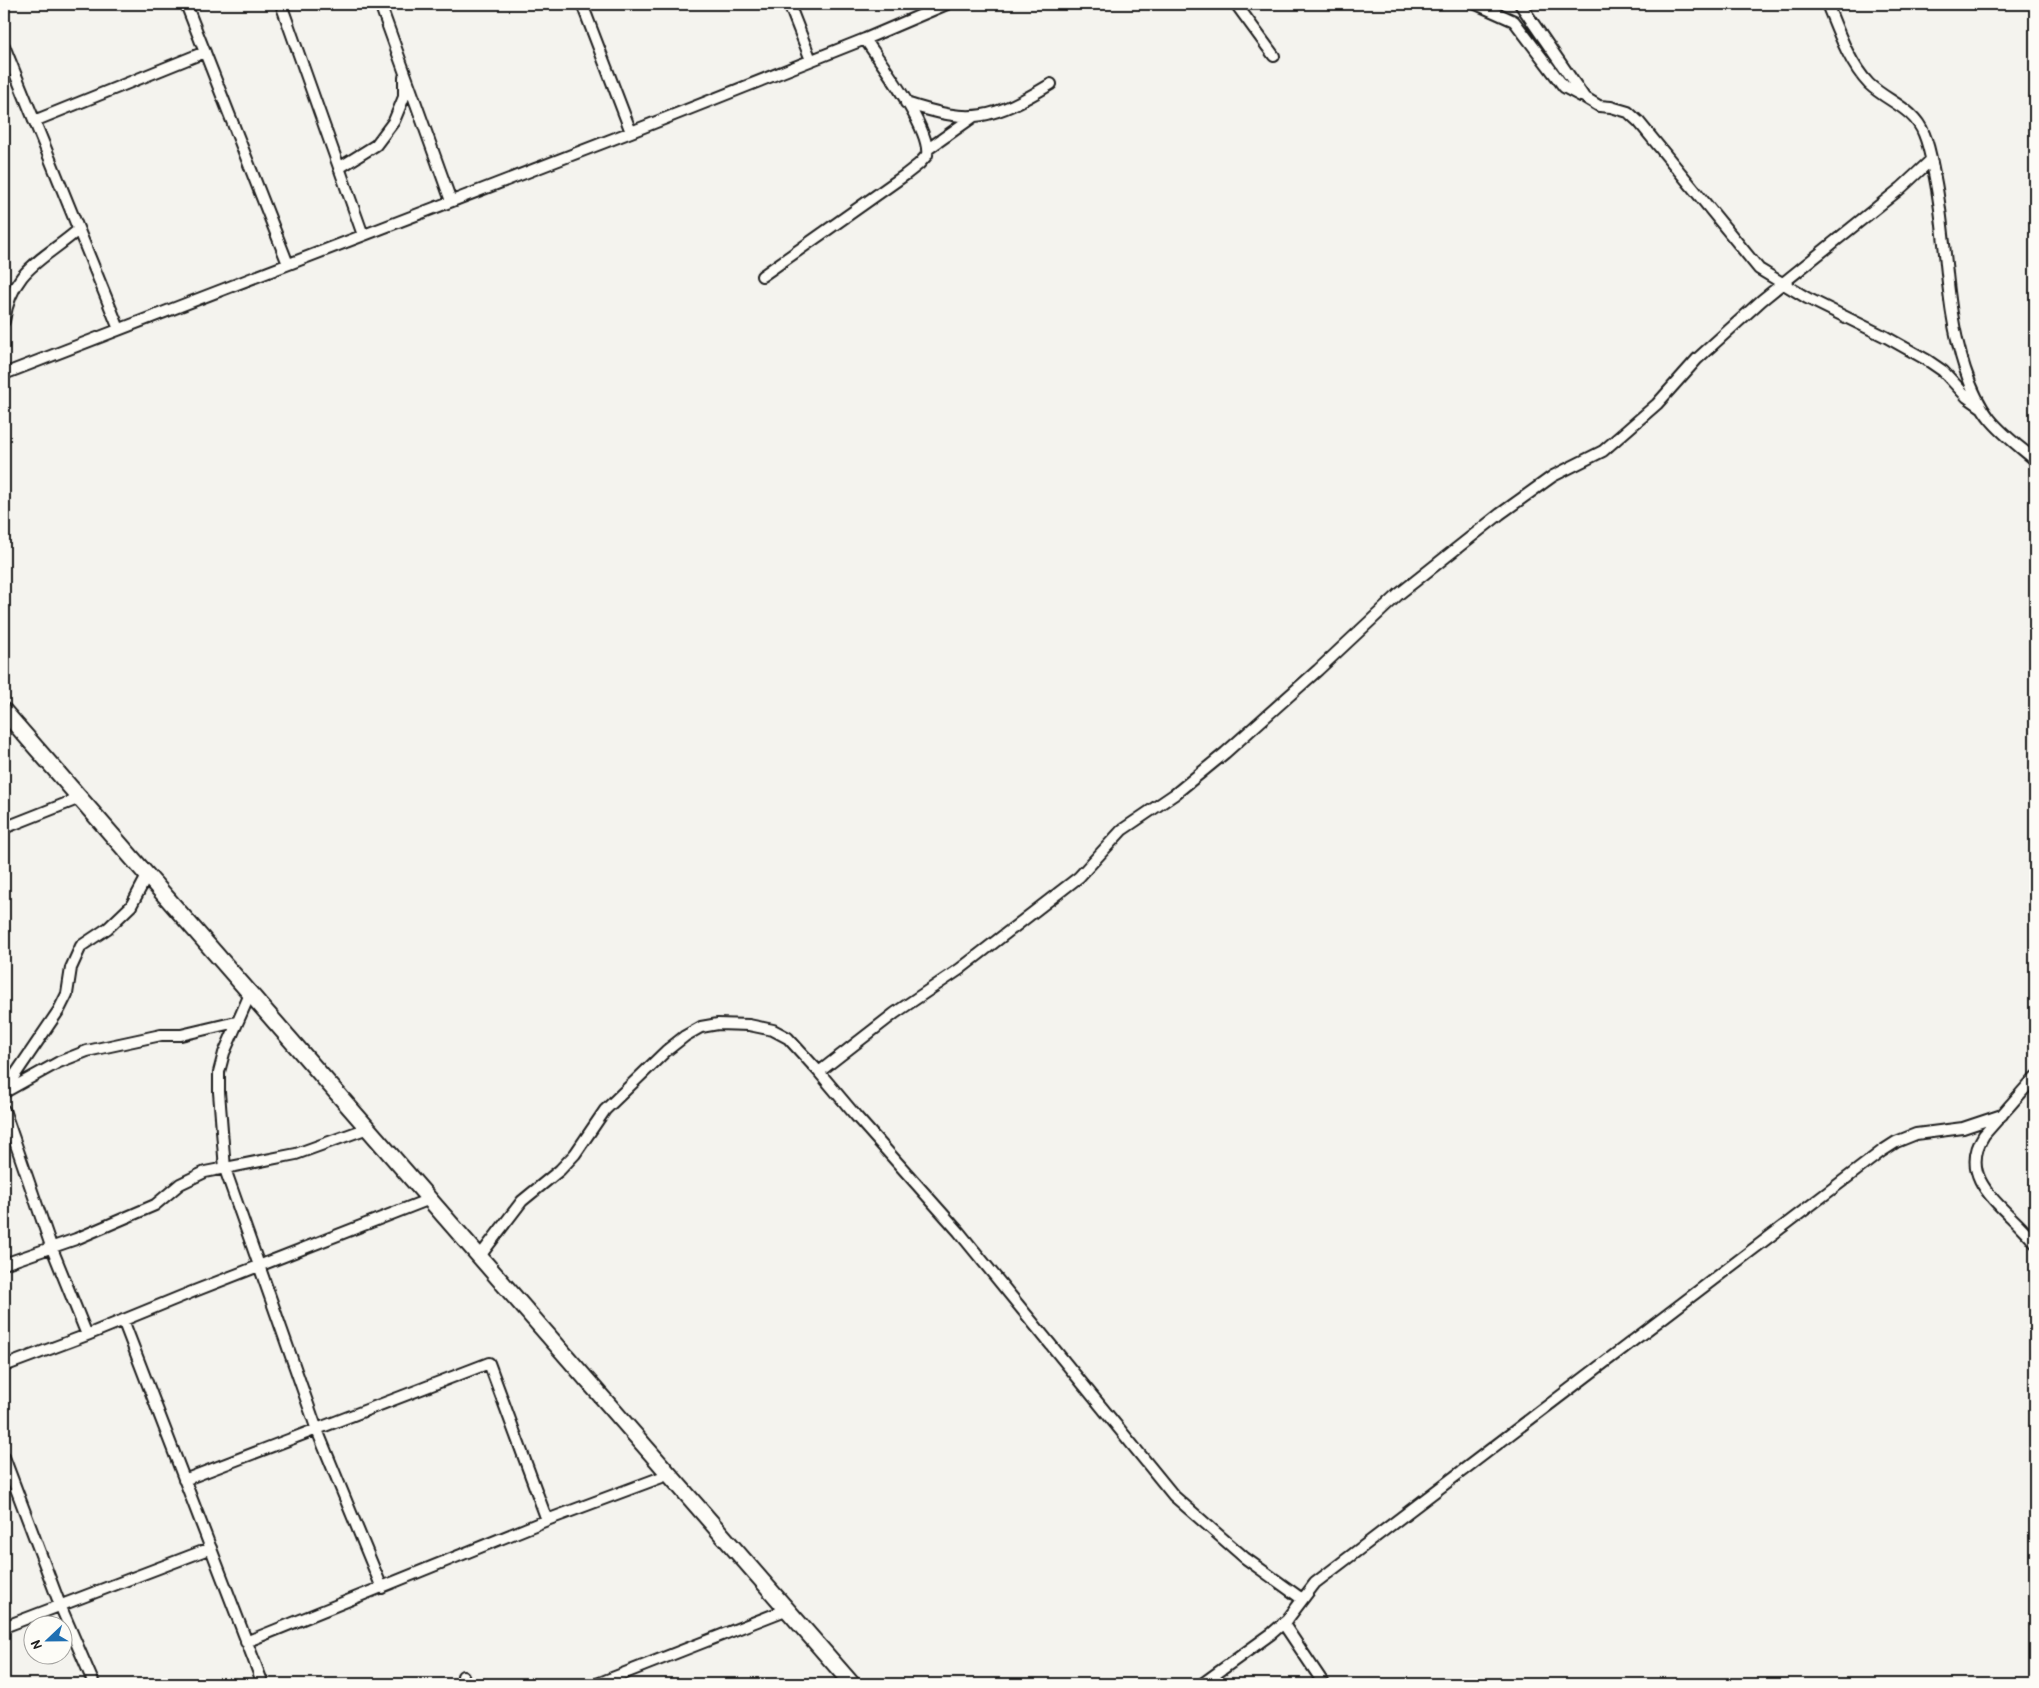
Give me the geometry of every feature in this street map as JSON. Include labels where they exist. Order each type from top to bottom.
[{"type":"street","points":[[186,4],[288,264]]},
{"type":"street","points":[[281,4],[363,234]]},
{"type":"street","points":[[380,4],[451,201]]},
{"type":"street","points":[[582,4],[631,132]]},
{"type":"street","points":[[789,4],[812,60]]},
{"type":"street","points":[[4,374],[631,132],[865,39],[947,4]]},
{"type":"street","points":[[1236,4],[1274,56]]},
{"type":"street","points":[[1476,4],[1514,20],[1564,87],[1598,106],[1628,112],[1639,122],[1759,269],[1807,298],[1886,337],[1927,360],[1943,371],[1967,397],[1981,407]]},
{"type":"street","points":[[1520,4],[1584,97]]},
{"type":"street","points":[[1827,4],[1859,72],[1881,94],[1915,117],[1925,136],[1941,216],[1948,293],[1954,333],[1974,394],[1981,407],[2001,431],[2035,460]]},
{"type":"street","points":[[762,276],[926,158],[928,150],[926,138],[865,39]]},
{"type":"street","points":[[4,46],[118,329]]},
{"type":"street","points":[[34,121],[205,52]]},
{"type":"street","points":[[339,168],[376,145],[394,121],[404,96],[404,68]]},
{"type":"street","points":[[906,103],[935,113],[954,117],[972,117],[993,114],[1017,105],[1051,84]]},
{"type":"street","points":[[928,150],[972,117]]},
{"type":"street","points":[[819,1072],[895,1013],[960,969],[1079,877],[1122,830],[1175,794],[1225,753],[1399,594],[1500,514],[1553,476],[1608,447],[1657,404],[1708,349],[1782,283],[1895,193],[1931,160]]},
{"type":"street","points":[[4,321],[5,300],[24,273],[78,230]]},
{"type":"street","points":[[4,711],[852,1684]]},
{"type":"street","points":[[4,828],[80,798]]},
{"type":"street","points":[[4,1092],[59,1010],[67,994],[71,968],[81,946],[108,928],[131,906],[148,876]]},
{"type":"street","points":[[250,994],[236,1022],[219,1072],[225,1169],[317,1430],[382,1588]]},
{"type":"street","points":[[4,1092],[59,1062],[87,1051],[161,1035],[181,1035],[236,1022]]},
{"type":"street","points":[[480,1256],[522,1200],[560,1170],[575,1154],[606,1110],[666,1051],[685,1036],[701,1027],[718,1024],[749,1025],[773,1030],[788,1038],[959,1232],[1174,1496],[1245,1558],[1302,1599]]},
{"type":"street","points":[[2035,1077],[1984,1135],[1977,1145],[1974,1155],[1976,1172],[1984,1188],[2035,1243]]},
{"type":"street","points":[[4,1110],[51,1246],[87,1335]]},
{"type":"street","points":[[1202,1684],[1271,1634],[1283,1623],[1315,1582],[1882,1151],[1896,1142],[1916,1134],[1963,1128],[2002,1115]]},
{"type":"street","points":[[4,1264],[51,1246],[76,1239],[155,1205],[180,1184],[205,1172],[296,1154],[368,1128]]},
{"type":"street","points":[[4,1366],[430,1199]]},
{"type":"street","points":[[123,1320],[263,1684]]},
{"type":"street","points":[[184,1480],[490,1363],[547,1520]]},
{"type":"street","points":[[4,1457],[60,1605],[94,1684]]},
{"type":"street","points":[[246,1642],[547,1520],[670,1474]]},
{"type":"street","points":[[4,1627],[211,1548]]},
{"type":"street","points":[[597,1684],[788,1609]]},
{"type":"street","points":[[1283,1623],[1324,1684]]}]
